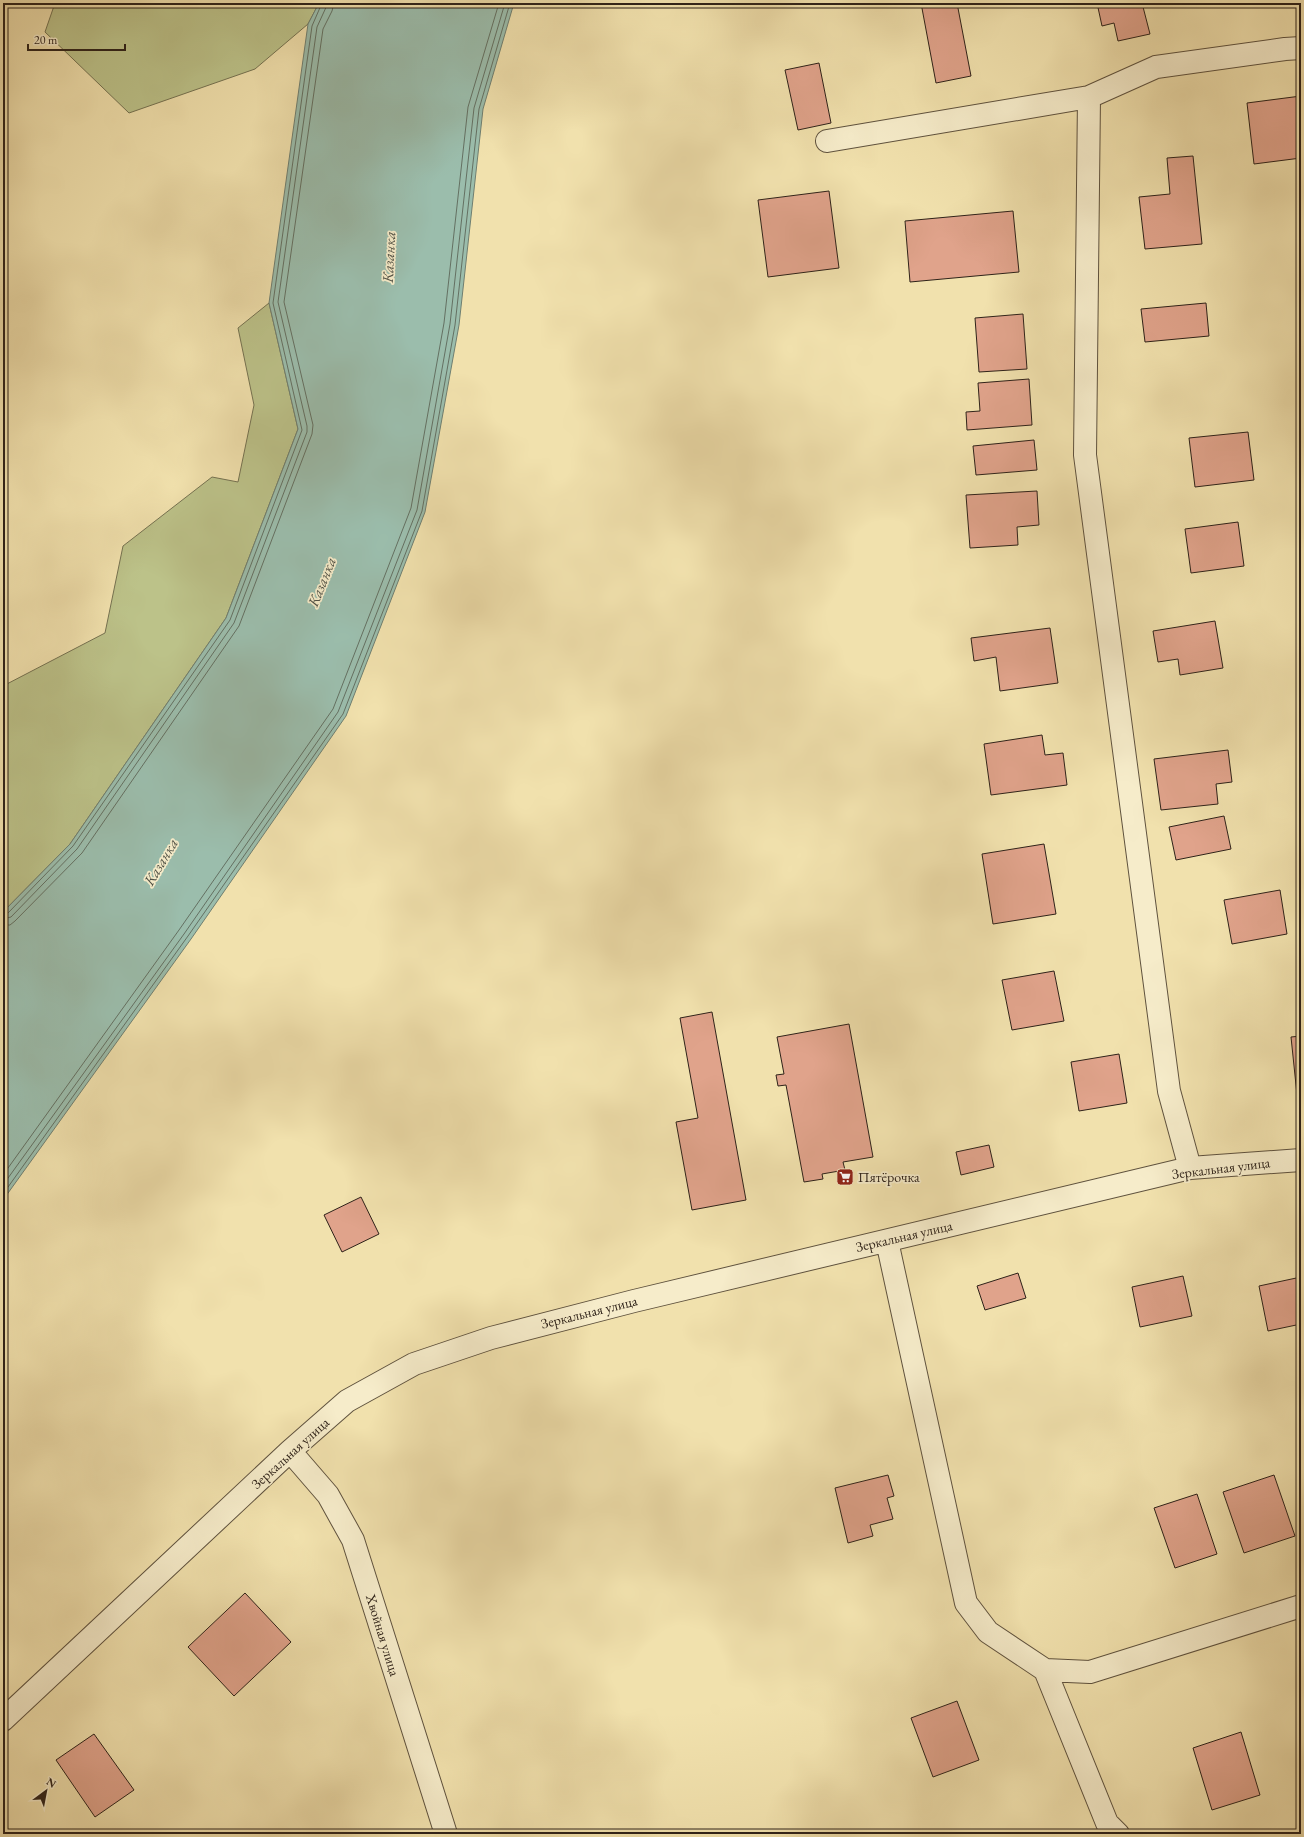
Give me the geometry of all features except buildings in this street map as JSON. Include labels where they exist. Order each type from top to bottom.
[{"type":"street","points":[[827,141],[1089,97],[1156,67],[1301,48]]},
{"type":"street","points":[[1089,97],[1086,455],[1169,1091],[1190,1168]]},
{"type":"street","name":"Зеркальная улица","points":[[3,1720],[290,1451],[347,1401],[414,1364],[499,1336],[634,1301],[1190,1168],[1301,1160]]},
{"type":"street","points":[[887,1241],[966,1603],[988,1632],[1045,1670],[1090,1672],[1301,1606]]},
{"type":"street","name":"Хвойная улица","points":[[290,1451],[328,1495],[353,1540],[446,1834]]},
{"type":"street","points":[[1045,1670],[1107,1823],[1118,1834]]},
{"type":"green space","points":[[55,3],[319,3],[308,24],[255,69],[129,113],[45,32]]},
{"type":"green space","points":[[269,303],[298,429],[226,618],[70,844],[3,912],[3,686],[105,633],[123,546],[212,477],[238,482],[254,405],[238,328]]},
{"type":"water","name":"Казанка","points":[[319,3],[514,3],[483,109],[459,325],[425,512],[346,716],[191,939],[3,1200],[3,912],[70,844],[226,618],[298,429],[269,303],[308,24]]},
{"type":"place","name":"Пятёрочка","points":[[845,1177]]}]
